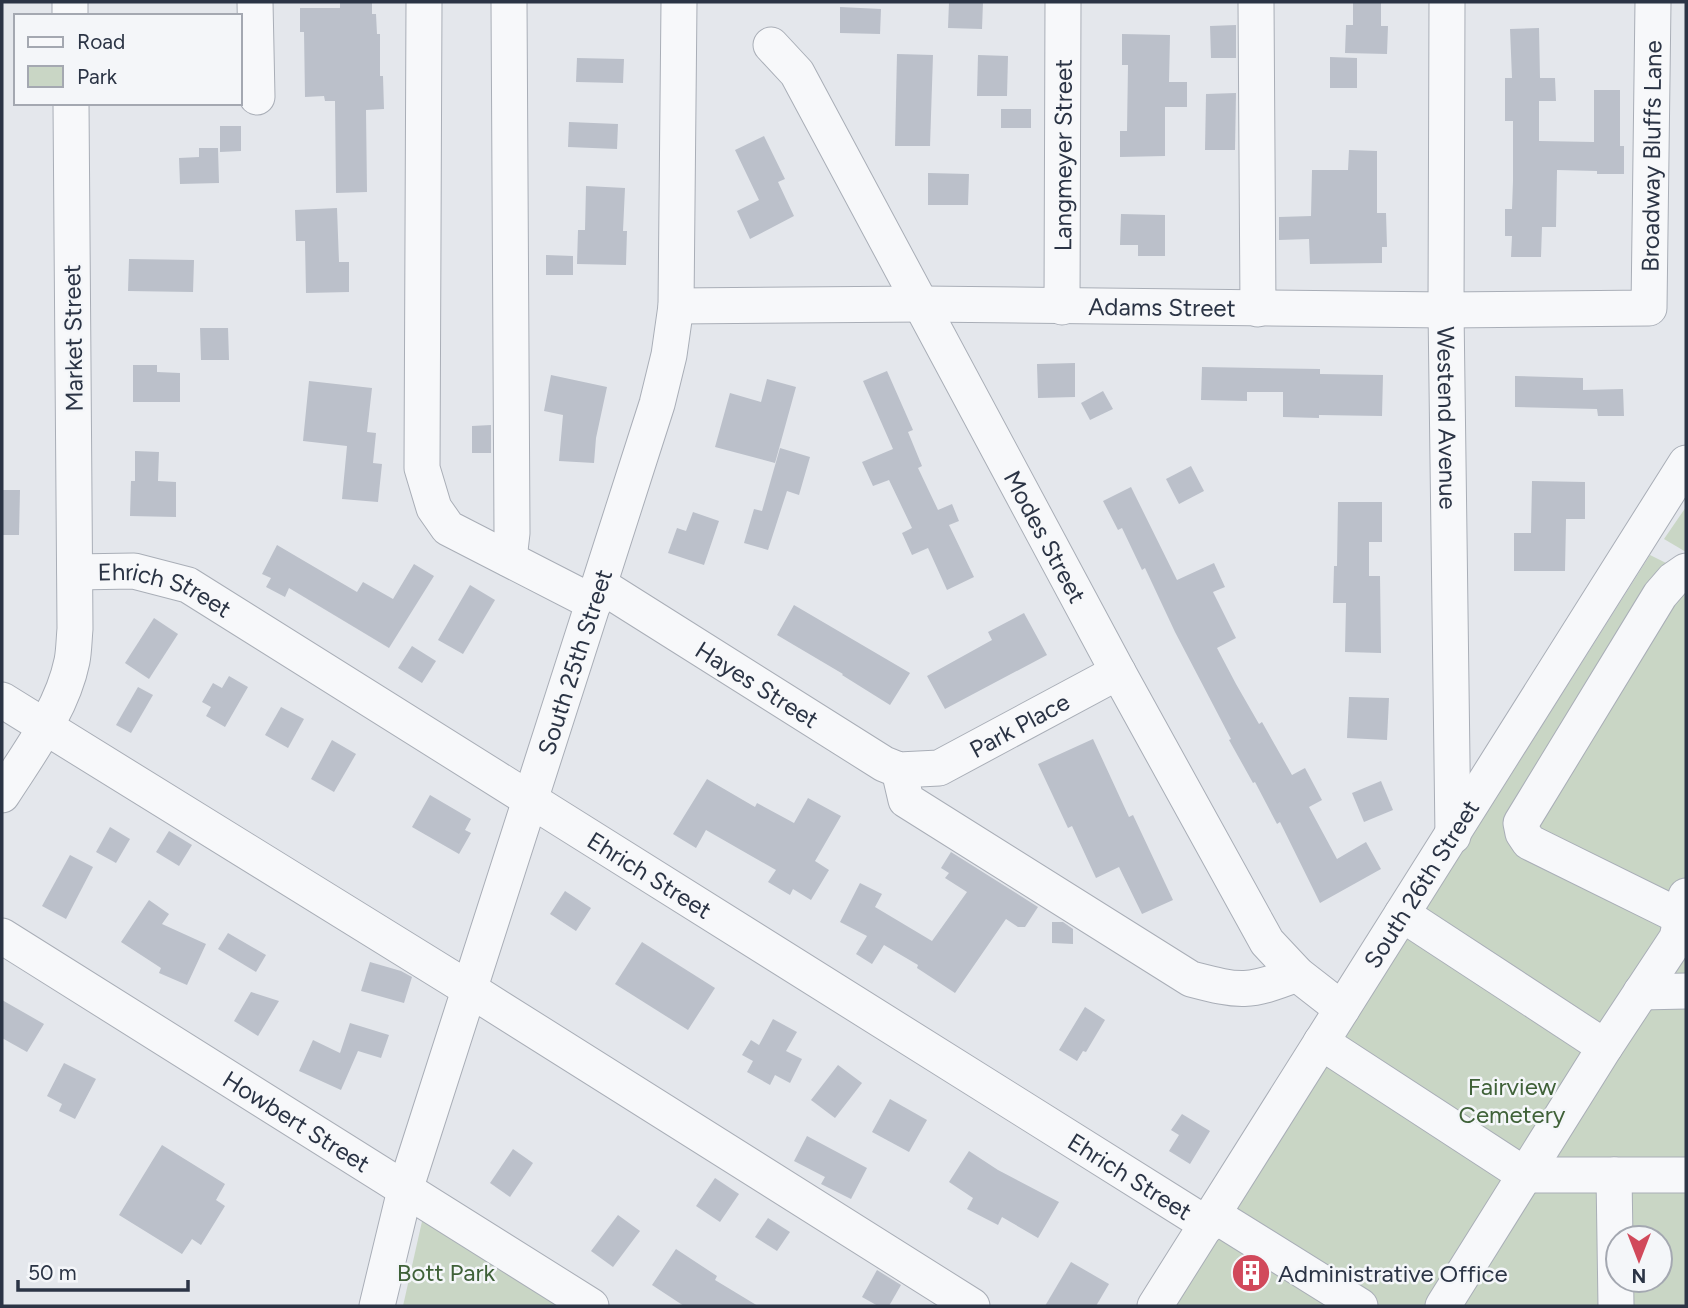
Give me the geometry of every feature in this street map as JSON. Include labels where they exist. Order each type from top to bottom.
[{"type":"street","points":[[255,2],[257,97]]},
{"type":"street","name":"Hayes Street","points":[[424,2],[422,468],[434,508],[448,528],[509,559],[597,594],[884,764],[908,770]]},
{"type":"street","points":[[509,2],[512,533],[509,559]]},
{"type":"street","name":"South 25th Street","points":[[377,1306],[405,1190],[597,594],[657,404],[669,355],[676,306],[679,2]]},
{"type":"street","name":"Langmeyer Street","points":[[1062,307],[1063,2]]},
{"type":"street","points":[[1256,2],[1258,309]]},
{"type":"street","name":"Westend Avenue","points":[[1447,2],[1446,310],[1453,836]]},
{"type":"street","name":"Broadway Bluffs Lane","points":[[1649,308],[1653,2]]},
{"type":"street","name":"Modes Street","points":[[771,45],[797,73],[1118,672],[1267,942],[1297,974],[1342,1009]]},
{"type":"street","name":"Market Street","points":[[2,795],[61,695],[72,662],[75,572],[71,105]]},
{"type":"street","name":"Adams Street","points":[[676,306],[922,304],[1258,309],[1649,308]]},
{"type":"street","name":"South 26th Street","points":[[1155,1306],[1686,463]]},
{"type":"street","name":"Ehrich Street","points":[[75,572],[134,571],[188,585],[529,800],[1211,1220],[1360,1306]]},
{"type":"street","points":[[1443,1306],[1605,1047],[1677,938],[1684,906],[1529,842],[1521,823],[1660,595],[1673,580],[1686,572]]},
{"type":"street","name":"Park Place","points":[[908,770],[939,768],[1118,672]]},
{"type":"street","points":[[2,700],[469,989],[972,1306]]},
{"type":"street","points":[[908,770],[906,800],[1191,979],[1240,990],[1264,987],[1297,974]]},
{"type":"street","points":[[1402,914],[1605,1047]]},
{"type":"street","name":"Howbert Street","points":[[2,936],[591,1306]]},
{"type":"street","points":[[1641,992],[1686,991]]},
{"type":"street","points":[[1321,1042],[1525,1175],[1686,1175]]},
{"type":"street","points":[[1614,1175],[1616,1306]]},
{"type":"green space","points":[[1686,507],[1686,552],[1664,539]]},
{"type":"green space","name":"Fairview Cemetery","points":[[1650,555],[1676,568],[1686,564],[1686,1306],[1175,1306]]},
{"type":"green space","name":"Bott Park","points":[[423,1217],[562,1306],[403,1306]]},
{"type":"building","points":[[340,2],[372,2],[377,34],[380,34],[380,76],[383,76],[384,109],[366,110],[367,192],[336,193],[335,101],[325,101],[324,96],[305,97],[304,32],[300,32],[300,8],[340,8]]},
{"type":"building","points":[[949,2],[983,2],[982,29],[948,28]]},
{"type":"building","points":[[1353,2],[1381,2],[1381,26],[1388,26],[1387,54],[1345,53],[1346,25],[1353,25]]},
{"type":"building","points":[[840,7],[881,9],[880,34],[840,33]]},
{"type":"building","points":[[1236,25],[1236,58],[1211,58],[1210,26]]},
{"type":"building","points":[[1539,28],[1540,78],[1555,78],[1556,101],[1539,101],[1539,141],[1594,142],[1594,90],[1620,90],[1620,146],[1624,146],[1624,174],[1557,170],[1556,227],[1542,227],[1541,257],[1511,257],[1512,236],[1505,236],[1505,209],[1512,209],[1513,181],[1513,121],[1505,121],[1505,78],[1512,78],[1510,29]]},
{"type":"building","points":[[1122,34],[1170,35],[1169,82],[1187,82],[1187,107],[1165,107],[1165,156],[1120,157],[1120,131],[1127,131],[1128,65],[1122,65]]},
{"type":"building","points":[[897,54],[933,55],[930,146],[895,146]]},
{"type":"building","points":[[978,55],[1008,56],[1007,96],[977,96]]},
{"type":"building","points":[[1330,57],[1357,58],[1357,88],[1330,88]]},
{"type":"building","points":[[577,58],[624,59],[623,83],[576,82]]},
{"type":"building","points":[[1236,93],[1235,150],[1205,150],[1206,94]]},
{"type":"building","points":[[1001,109],[1031,109],[1031,128],[1001,128]]},
{"type":"building","points":[[569,122],[618,124],[617,149],[568,147]]},
{"type":"building","points":[[220,126],[241,126],[241,151],[220,152]]},
{"type":"building","points":[[764,136],[785,179],[778,182],[794,216],[750,239],[737,211],[759,200],[735,150]]},
{"type":"building","points":[[199,148],[218,148],[219,183],[180,184],[179,158],[199,157]]},
{"type":"building","points":[[1349,150],[1377,151],[1377,213],[1386,213],[1387,247],[1382,247],[1382,263],[1310,264],[1309,239],[1279,240],[1279,217],[1311,216],[1312,170],[1348,170]]},
{"type":"building","points":[[928,173],[969,174],[968,205],[928,205]]},
{"type":"building","points":[[586,186],[625,188],[623,231],[627,231],[626,265],[577,264],[578,230],[585,230]]},
{"type":"building","points":[[337,208],[339,262],[349,262],[349,292],[306,293],[305,241],[296,241],[295,210]]},
{"type":"building","points":[[1121,214],[1165,215],[1165,256],[1138,256],[1138,245],[1120,245]]},
{"type":"building","points":[[546,255],[573,256],[573,275],[546,275]]},
{"type":"building","points":[[129,259],[194,260],[193,292],[128,291]]},
{"type":"building","points":[[200,328],[228,328],[229,360],[201,360]]},
{"type":"building","points":[[1075,363],[1075,397],[1038,398],[1037,364]]},
{"type":"building","points":[[133,365],[157,365],[157,372],[180,373],[180,402],[133,402]]},
{"type":"building","points":[[1202,367],[1320,369],[1320,374],[1383,375],[1382,416],[1283,417],[1283,392],[1247,392],[1247,401],[1201,400]]},
{"type":"building","points":[[887,371],[913,430],[908,432],[922,466],[918,468],[938,510],[952,504],[959,521],[949,525],[974,577],[947,590],[928,548],[912,555],[902,533],[912,528],[889,480],[873,486],[862,462],[893,449],[863,381]]},
{"type":"building","points":[[551,375],[607,387],[596,438],[594,463],[559,461],[563,415],[544,411]]},
{"type":"building","points":[[1515,376],[1583,378],[1583,390],[1623,389],[1624,416],[1598,416],[1597,409],[1515,407]]},
{"type":"building","points":[[767,379],[796,387],[775,463],[715,447],[730,393],[761,402]]},
{"type":"building","points":[[309,381],[372,388],[367,432],[376,433],[373,463],[382,464],[378,502],[342,499],[347,446],[303,441]]},
{"type":"building","points":[[1103,391],[1113,409],[1090,420],[1081,403]]},
{"type":"building","points":[[491,425],[491,453],[472,453],[472,426]]},
{"type":"building","points":[[780,448],[810,457],[799,495],[787,491],[768,550],[744,543],[754,509],[762,511]]},
{"type":"building","points":[[135,451],[159,452],[158,481],[176,482],[176,517],[130,516],[131,481],[135,481]]},
{"type":"building","points":[[1191,466],[1204,491],[1179,504],[1166,479]]},
{"type":"building","points":[[1532,481],[1585,482],[1585,519],[1566,519],[1565,571],[1514,571],[1514,533],[1531,533]]},
{"type":"building","points":[[1131,487],[1177,580],[1214,563],[1225,587],[1213,592],[1236,638],[1217,648],[1259,724],[1262,722],[1292,775],[1305,768],[1322,800],[1309,807],[1337,859],[1366,842],[1381,869],[1320,903],[1280,822],[1277,824],[1229,740],[1231,739],[1145,568],[1142,570],[1122,528],[1118,530],[1103,501]]},
{"type":"building","points":[[2,490],[20,490],[19,535],[2,535]]},
{"type":"building","points":[[1338,502],[1382,502],[1382,542],[1369,542],[1369,576],[1380,576],[1381,653],[1345,652],[1346,603],[1333,603],[1334,566],[1337,566]]},
{"type":"building","points":[[693,512],[719,521],[704,565],[668,553],[677,528],[686,531]]},
{"type":"building","points":[[277,545],[357,592],[363,582],[393,599],[414,564],[434,576],[389,648],[289,588],[285,597],[266,587],[271,578],[262,574]]},
{"type":"building","points":[[470,585],[495,600],[463,654],[438,640]]},
{"type":"building","points":[[794,605],[910,673],[890,705],[777,635]]},
{"type":"building","points":[[1024,613],[1047,655],[945,709],[927,676],[992,640],[988,632]]},
{"type":"building","points":[[154,618],[178,634],[149,679],[125,663]]},
{"type":"building","points":[[412,646],[436,661],[422,683],[398,668]]},
{"type":"building","points":[[229,676],[248,687],[225,727],[206,716],[211,707],[202,702],[213,683],[222,688]]},
{"type":"building","points":[[138,687],[153,695],[131,733],[116,725]]},
{"type":"building","points":[[1349,697],[1389,698],[1387,740],[1347,738]]},
{"type":"building","points":[[281,707],[304,719],[288,748],[265,735]]},
{"type":"building","points":[[1093,739],[1129,817],[1133,815],[1173,900],[1142,914],[1119,867],[1096,878],[1072,826],[1068,828],[1038,764]]},
{"type":"building","points":[[332,740],[356,754],[334,792],[311,779]]},
{"type":"building","points":[[707,779],[755,807],[757,803],[794,823],[808,798],[841,816],[815,861],[829,870],[811,900],[793,889],[790,895],[768,882],[776,870],[706,830],[696,848],[673,834]]},
{"type":"building","points":[[1381,781],[1393,810],[1364,822],[1352,793]]},
{"type":"building","points":[[430,795],[471,819],[465,830],[471,833],[459,854],[412,827]]},
{"type":"building","points":[[110,827],[130,839],[116,863],[96,852]]},
{"type":"building","points":[[169,831],[192,845],[179,866],[156,852]]},
{"type":"building","points":[[951,852],[1038,907],[1025,927],[1018,927],[1006,919],[955,993],[917,968],[918,965],[884,945],[872,964],[856,954],[867,936],[840,922],[860,883],[882,894],[875,907],[932,941],[967,892],[945,878],[949,873],[941,868]]},
{"type":"building","points":[[70,855],[93,867],[66,919],[42,906]]},
{"type":"building","points":[[565,891],[591,908],[576,931],[550,914]]},
{"type":"building","points":[[149,900],[169,914],[162,924],[206,944],[187,985],[159,973],[161,968],[121,942]]},
{"type":"building","points":[[1052,922],[1063,922],[1073,929],[1073,944],[1052,943]]},
{"type":"building","points":[[228,933],[266,955],[256,972],[218,949]]},
{"type":"building","points":[[642,942],[715,988],[688,1030],[615,984]]},
{"type":"building","points":[[370,962],[412,977],[404,1003],[361,991]]},
{"type":"building","points":[[251,992],[279,1001],[258,1036],[234,1021]]},
{"type":"building","points":[[2,1000],[44,1024],[27,1052],[2,1038]]},
{"type":"building","points":[[1085,1007],[1105,1020],[1086,1052],[1083,1051],[1077,1061],[1059,1050]]},
{"type":"building","points":[[773,1019],[797,1032],[786,1051],[802,1059],[790,1083],[775,1075],[770,1085],[747,1072],[753,1061],[742,1055],[751,1040],[759,1045]]},
{"type":"building","points":[[350,1023],[389,1035],[381,1058],[358,1051],[341,1090],[299,1071],[313,1040],[340,1053]]},
{"type":"building","points":[[64,1063],[96,1079],[75,1119],[59,1111],[62,1104],[47,1096]]},
{"type":"building","points":[[838,1065],[862,1083],[835,1118],[811,1100]]},
{"type":"building","points":[[890,1099],[927,1120],[909,1152],[872,1132]]},
{"type":"building","points":[[1182,1114],[1210,1131],[1190,1164],[1169,1151],[1179,1135],[1171,1130]]},
{"type":"building","points":[[807,1136],[867,1168],[851,1199],[821,1184],[825,1177],[794,1161]]},
{"type":"building","points":[[162,1145],[225,1184],[216,1200],[225,1206],[201,1245],[192,1239],[182,1254],[119,1215]]},
{"type":"building","points":[[513,1149],[533,1163],[510,1197],[490,1183]]},
{"type":"building","points":[[969,1151],[998,1170],[1059,1202],[1038,1238],[1002,1217],[998,1225],[967,1209],[973,1198],[949,1182]]},
{"type":"building","points":[[715,1178],[739,1194],[720,1222],[696,1206]]},
{"type":"building","points":[[618,1215],[640,1231],[613,1267],[591,1251]]},
{"type":"building","points":[[768,1218],[790,1232],[777,1251],[755,1237]]},
{"type":"building","points":[[676,1249],[717,1276],[715,1280],[758,1306],[684,1306],[652,1285]]},
{"type":"building","points":[[1071,1262],[1109,1284],[1096,1306],[1045,1306]]},
{"type":"building","points":[[877,1270],[901,1285],[889,1306],[878,1306],[862,1297]]},
{"type":"place","name":"Administrative Office","points":[[1251,1273]]}]
